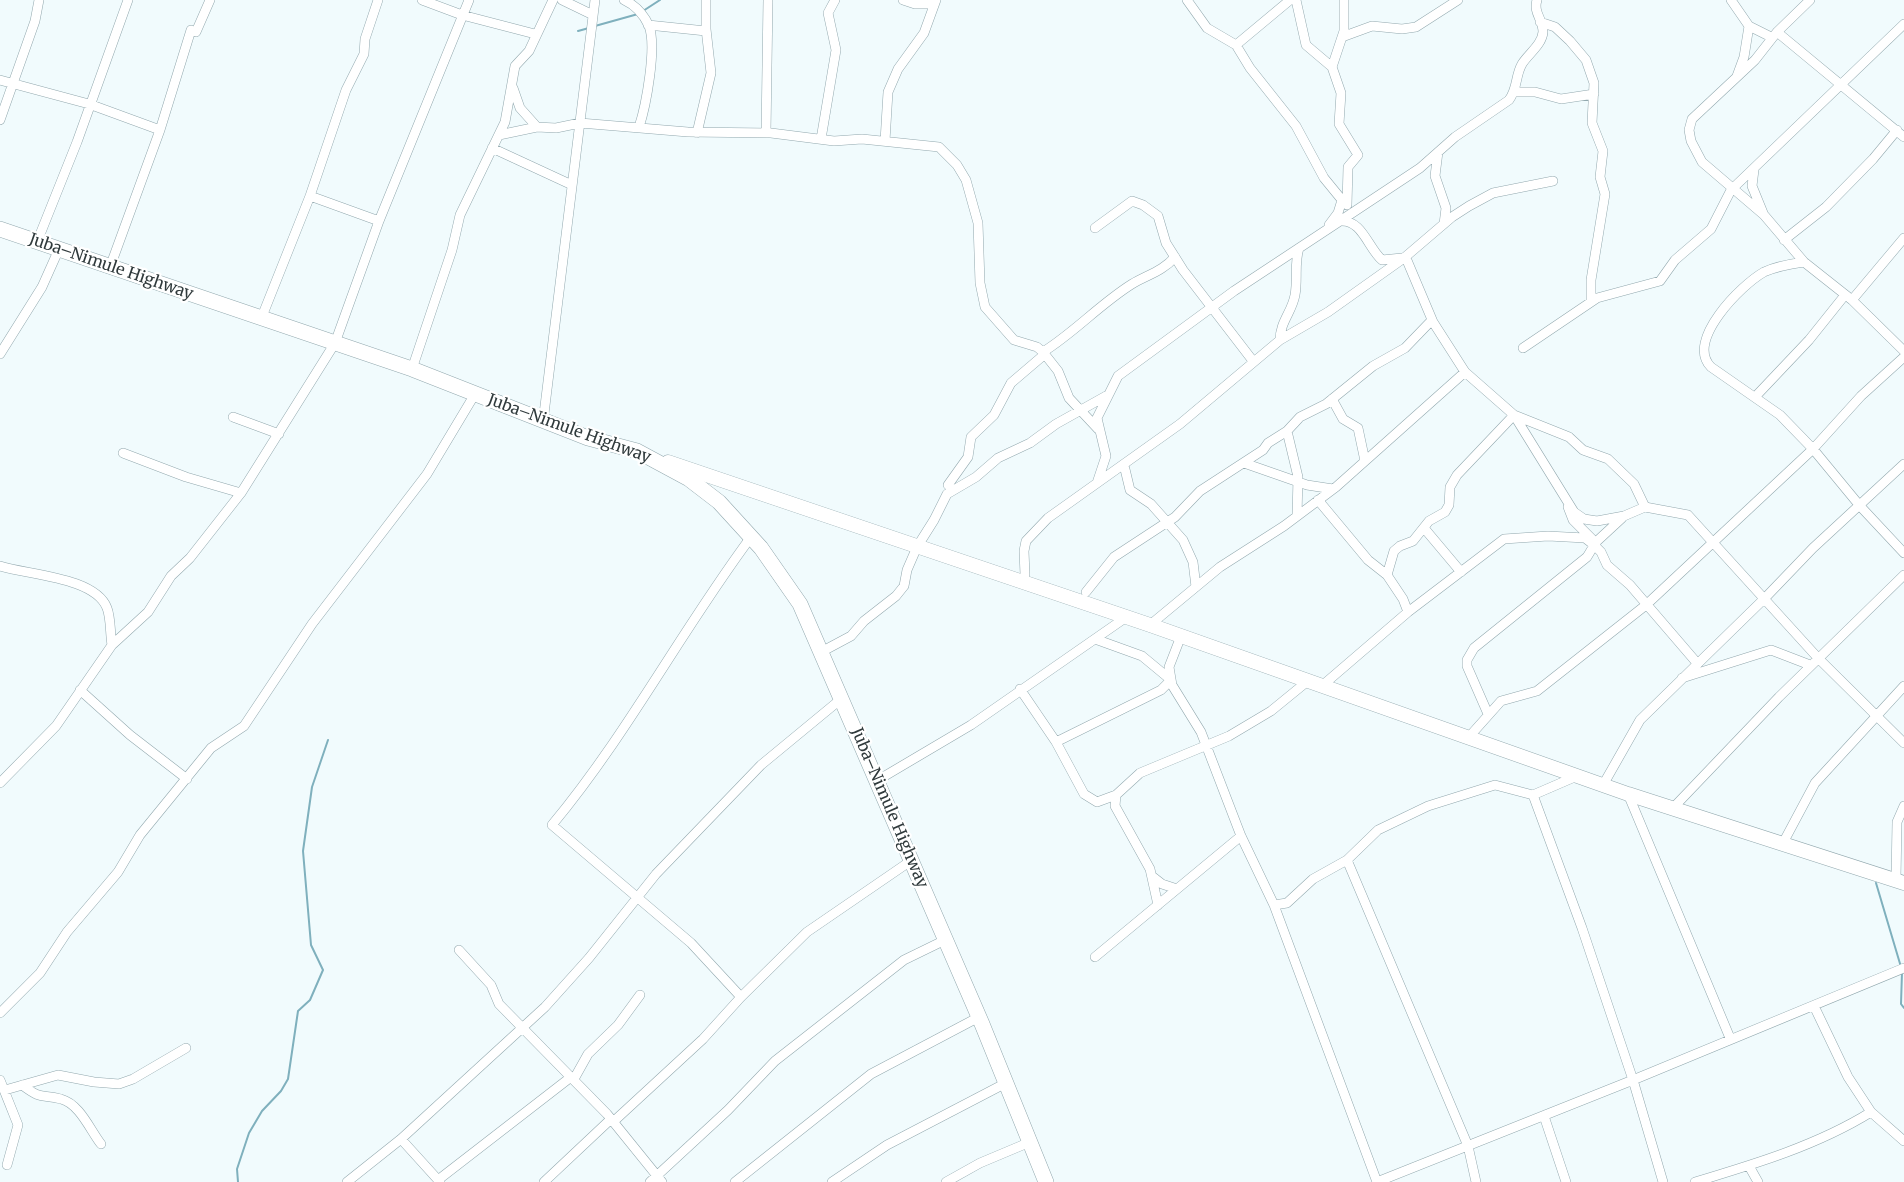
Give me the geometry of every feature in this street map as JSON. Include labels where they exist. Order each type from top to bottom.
[{"type":"main road","name":"Juba–Nimule Highway","points":[[0,229],[412,369],[588,438],[637,452],[689,479],[719,502],[751,537],[800,604],[823,651],[841,699],[979,1017],[1046,1182]]},
{"type":"main road","points":[[637,452],[1150,625],[1672,809],[1900,881]]},
{"type":"street","points":[[0,120],[15,83],[35,21],[39,0]]},
{"type":"street","points":[[37,242],[77,142],[128,0]]},
{"type":"street","points":[[110,267],[193,31],[210,0]]},
{"type":"street","points":[[261,319],[310,196],[346,90],[364,54],[365,39],[378,0]]},
{"type":"street","points":[[422,0],[462,15],[535,34]]},
{"type":"street","points":[[0,783],[56,726],[112,645],[148,612],[171,576],[190,558],[241,493],[335,343],[379,222],[469,0]]},
{"type":"street","points":[[412,369],[452,250],[460,215],[499,135],[509,107],[515,66],[529,51],[535,34],[553,0]]},
{"type":"street","points":[[562,0],[593,15]]},
{"type":"street","points":[[543,422],[595,0]]},
{"type":"street","points":[[624,0],[636,8],[648,25],[647,92],[639,127]]},
{"type":"street","points":[[697,133],[710,86],[706,0]]},
{"type":"street","points":[[766,133],[768,0]]},
{"type":"street","points":[[821,139],[836,50],[828,13],[835,0]]},
{"type":"street","points":[[885,141],[888,92],[898,69],[924,33],[935,2],[915,4],[903,0]]},
{"type":"street","points":[[1236,45],[1290,0]]},
{"type":"street","points":[[1296,0],[1306,45],[1332,67],[1341,93],[1339,124],[1358,155],[1348,167],[1347,206],[1340,221]]},
{"type":"street","points":[[1332,67],[1342,37],[1344,0]]},
{"type":"street","points":[[1342,37],[1367,27],[1402,30],[1416,27],[1458,0]]},
{"type":"street","points":[[1327,228],[1338,213],[1347,206],[1420,168],[1455,137],[1509,99],[1515,92],[1523,62],[1542,37],[1540,22],[1534,9],[1537,0]]},
{"type":"street","points":[[1731,0],[1749,26],[1774,35],[1840,83],[1900,134],[1826,207],[1784,240]]},
{"type":"street","points":[[1810,0],[1774,35],[1737,78],[1692,119],[1689,130],[1691,141],[1702,162],[1731,190],[1764,215],[1804,262],[1848,297],[1904,351]]},
{"type":"street","points":[[1189,1],[1208,28],[1236,45],[1250,68],[1296,126],[1324,178],[1347,206],[1358,228],[1378,257],[1382,260],[1405,258]]},
{"type":"street","points":[[1540,22],[1560,31],[1586,60],[1594,94],[1592,123],[1603,151],[1600,177],[1605,194],[1591,279],[1591,302]]},
{"type":"street","points":[[1523,348],[1563,324],[1591,302],[1660,281],[1675,260],[1711,229],[1731,190],[1904,24]]},
{"type":"street","points":[[648,25],[706,31]]},
{"type":"street","points":[[1737,78],[1744,57],[1749,26]]},
{"type":"street","points":[[0,80],[89,104],[160,130]]},
{"type":"street","points":[[511,83],[520,108],[537,127]]},
{"type":"street","points":[[1515,92],[1535,92],[1561,99],[1594,94]]},
{"type":"street","points":[[499,135],[537,127],[556,128],[580,123],[697,133],[766,133],[939,147],[961,169],[978,223],[980,283],[985,307],[1014,340],[1037,347],[1044,353],[1058,371],[1069,398],[1098,429]]},
{"type":"street","points":[[492,148],[572,185]]},
{"type":"street","points":[[1438,152],[1435,176],[1439,196],[1446,208],[1444,224]]},
{"type":"street","points":[[1754,170],[1752,186],[1764,215]]},
{"type":"street","points":[[1025,575],[1026,541],[1048,518],[1180,424],[1280,340],[1328,312],[1376,276],[1405,258],[1444,224],[1492,193],[1553,181]]},
{"type":"street","points":[[310,196],[379,222]]},
{"type":"street","points":[[1095,228],[1127,203],[1137,202],[1158,216],[1166,243],[1175,257],[1253,361]]},
{"type":"street","points":[[1096,483],[1106,456],[1098,429],[1099,409],[1118,376],[1211,307],[1327,228],[1346,220],[1358,228]]},
{"type":"street","points":[[1755,397],[1904,238]]},
{"type":"street","points":[[1280,340],[1282,323],[1295,296],[1295,265],[1299,248]]},
{"type":"street","points":[[0,354],[42,287],[59,249]]},
{"type":"street","points":[[948,485],[968,457],[971,437],[994,415],[1011,383],[1044,353],[1070,334],[1089,315],[1133,284],[1164,268],[1175,257]]},
{"type":"street","points":[[1376,276],[1378,257]]},
{"type":"street","points":[[1405,258],[1443,342],[1466,372],[1514,415],[1549,469],[1568,505],[1573,520],[1601,552],[1606,565],[1630,585],[1697,663]]},
{"type":"street","points":[[1804,262],[1777,266],[1752,280],[1734,297],[1707,335],[1704,343],[1706,363],[1790,423],[1860,506],[1904,553]]},
{"type":"street","points":[[1086,592],[1114,557],[1167,523],[1200,491],[1287,431],[1300,417],[1332,399],[1373,366],[1405,348],[1432,320]]},
{"type":"street","points":[[1468,738],[1502,701],[1537,691],[1646,605],[1813,449],[1861,396],[1904,357]]},
{"type":"street","points":[[1150,625],[1220,567],[1333,489],[1466,372]]},
{"type":"street","points":[[0,1013],[40,972],[67,932],[118,872],[140,835],[211,748],[244,726],[312,624],[427,474],[475,394]]},
{"type":"street","points":[[823,651],[852,636],[864,621],[896,596],[904,586],[907,570],[916,547],[934,520],[947,494],[976,477],[998,458],[1030,443],[1108,395]]},
{"type":"street","points":[[1332,399],[1343,419],[1358,428],[1365,461]]},
{"type":"street","points":[[1514,415],[1569,437],[1583,450],[1608,459],[1634,484],[1645,507]]},
{"type":"street","points":[[1387,575],[1394,551],[1413,541],[1429,521],[1447,509],[1450,487],[1462,469],[1487,446],[1514,415]]},
{"type":"street","points":[[233,417],[279,434]]},
{"type":"street","points":[[1287,431],[1299,481],[1297,516]]},
{"type":"street","points":[[123,453],[186,477],[241,493]]},
{"type":"street","points":[[1244,462],[1320,488],[1333,489]]},
{"type":"street","points":[[1603,785],[1637,725],[1813,548],[1904,464]]},
{"type":"street","points":[[1124,465],[1130,490],[1151,504],[1187,546],[1193,562],[1196,587]]},
{"type":"street","points":[[1318,500],[1368,560],[1387,575],[1403,599],[1408,612]]},
{"type":"street","points":[[1568,505],[1584,519],[1597,521],[1624,516],[1645,507],[1688,515],[1715,542],[1818,658],[1875,717],[1904,742]]},
{"type":"street","points":[[1488,714],[1467,666],[1470,654],[1490,632],[1587,557],[1595,544],[1624,516]]},
{"type":"street","points":[[1425,528],[1461,572]]},
{"type":"street","points":[[1323,686],[1408,612],[1504,539],[1548,536],[1585,538],[1595,544]]},
{"type":"street","points":[[741,997],[691,943],[552,825],[608,751],[674,646],[751,537]]},
{"type":"street","points":[[0,566],[71,582],[99,596],[108,609],[112,645]]},
{"type":"street","points":[[1672,809],[1810,665],[1904,575]]},
{"type":"street","points":[[878,780],[971,725],[1125,618]]},
{"type":"street","points":[[1171,680],[1169,667],[1181,636]]},
{"type":"street","points":[[1095,639],[1142,656],[1171,680],[1194,717],[1241,836],[1274,905],[1377,1182],[1633,1080],[1904,968]]},
{"type":"street","points":[[1682,678],[1771,650],[1810,665]]},
{"type":"street","points":[[1056,742],[1161,690],[1171,680]]},
{"type":"street","points":[[1096,802],[1116,795],[1140,773],[1205,747],[1271,711],[1309,680]]},
{"type":"street","points":[[1783,843],[1815,783],[1904,686]]},
{"type":"street","points":[[1020,689],[1056,742],[1084,794],[1120,817]]},
{"type":"street","points":[[80,690],[130,735],[187,779]]},
{"type":"street","points":[[347,1182],[401,1139],[523,1029],[589,958],[656,874],[761,765],[841,699]]},
{"type":"street","points":[[1274,905],[1287,903],[1313,879],[1347,860],[1378,830],[1428,806],[1468,792],[1503,785],[1533,795],[1577,776]]},
{"type":"street","points":[[1628,794],[1730,1038]]},
{"type":"street","points":[[1116,795],[1115,806],[1138,844],[1153,877],[1158,905]]},
{"type":"street","points":[[1533,795],[1545,822],[1633,1080],[1663,1182]]},
{"type":"street","points":[[1900,881],[1897,822],[1904,807]]},
{"type":"street","points":[[1095,957],[1241,836]]},
{"type":"street","points":[[544,1182],[703,1039],[741,997],[807,932],[912,860]]},
{"type":"street","points":[[1347,860],[1468,1146],[1476,1182]]},
{"type":"street","points":[[1153,877],[1162,884],[1177,889]]},
{"type":"street","points":[[459,950],[491,985],[499,1004],[612,1120],[656,1180],[775,1061],[904,960],[945,940]]},
{"type":"street","points":[[401,1139],[439,1181],[573,1078],[588,1054],[618,1025],[640,995]]},
{"type":"street","points":[[1814,1006],[1848,1077],[1871,1112],[1904,1141]]},
{"type":"street","points":[[735,1182],[871,1074],[979,1017]]},
{"type":"street","points":[[5,1090],[58,1075],[119,1084],[133,1079],[186,1047]]},
{"type":"street","points":[[0,1080],[18,1125],[7,1165]]},
{"type":"street","points":[[832,1182],[887,1145],[1006,1083]]},
{"type":"street","points":[[22,1085],[37,1095],[61,1099],[71,1105],[101,1144]]},
{"type":"street","points":[[1695,1182],[1749,1166],[1843,1129],[1871,1112]]},
{"type":"street","points":[[1544,1116],[1566,1182]]},
{"type":"street","points":[[946,1182],[980,1163],[1030,1142]]},
{"type":"street","points":[[1749,1166],[1758,1182]]},
{"type":"waterway","points":[[643,11],[660,0]]},
{"type":"waterway","points":[[595,26],[638,14]]},
{"type":"waterway","points":[[578,31],[589,28]]},
{"type":"waterway","points":[[238,1182],[237,1169],[249,1133],[262,1111],[281,1091],[288,1079],[298,1011],[310,1000],[323,970],[311,945],[303,851],[312,787],[328,740]]},
{"type":"waterway","points":[[1876,883],[1901,967]]},
{"type":"waterway","points":[[1902,972],[1901,1004],[1904,1008]]}]
